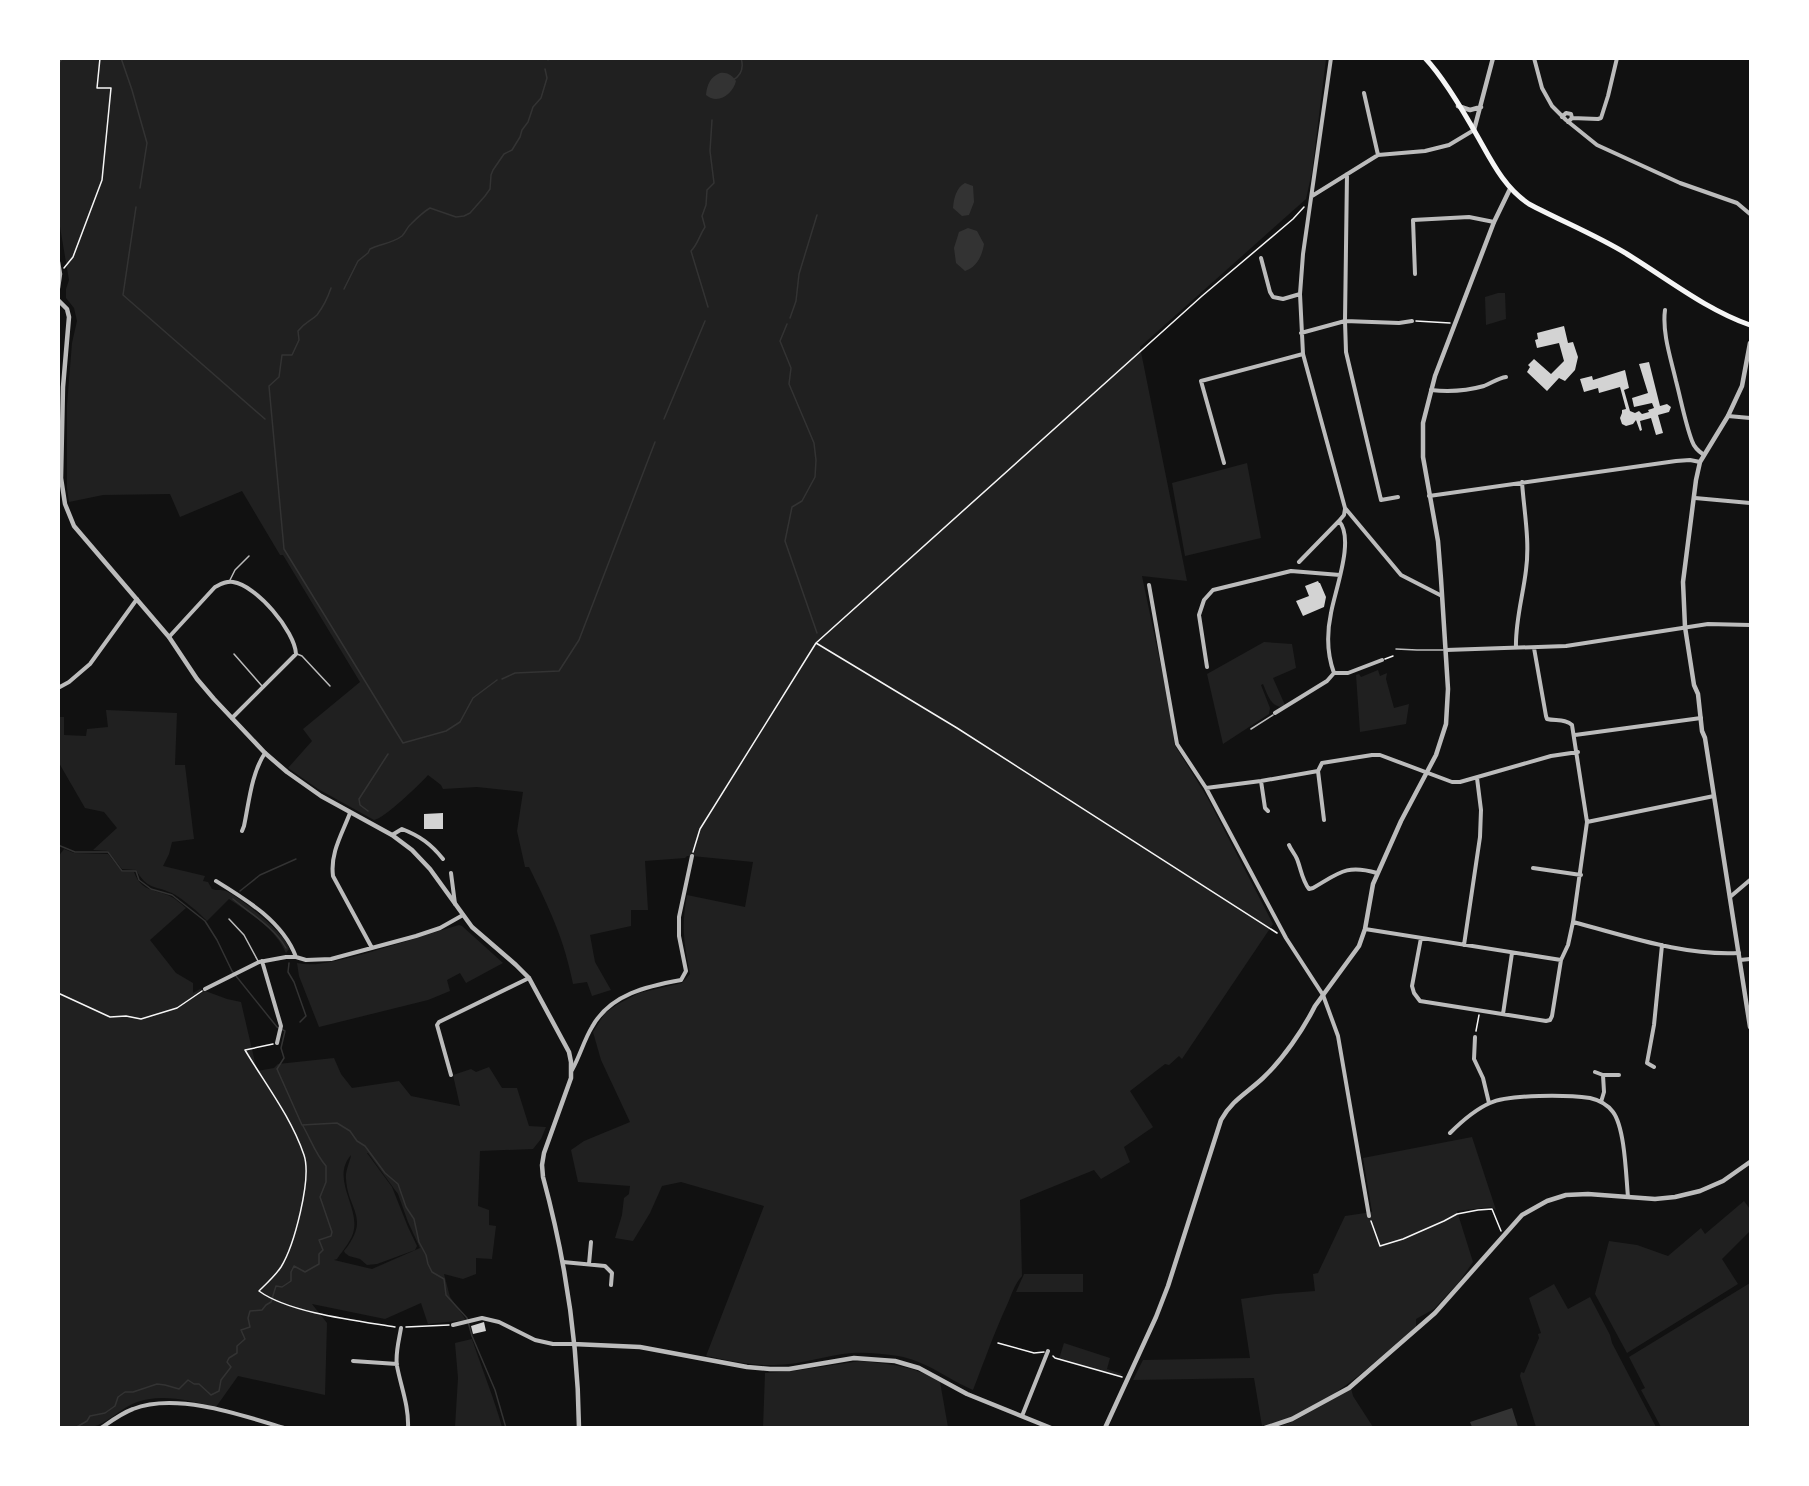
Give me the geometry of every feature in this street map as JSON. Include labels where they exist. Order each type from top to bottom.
[{"type":"main road","points":[[1425,58],[1438,74],[1510,189],[1529,204],[1626,253],[1677,288],[1718,312],[1750,325]]},
{"type":"street","points":[[1299,562],[1339,521],[1344,515],[1345,508],[1303,354],[1301,333],[1300,294],[1303,254],[1331,58]]},
{"type":"street","points":[[1311,198],[1378,155],[1449,146],[1474,130],[1492,58]]},
{"type":"street","points":[[1534,58],[1542,88],[1552,106],[1568,122],[1605,149],[1680,183],[1737,203],[1750,214]]},
{"type":"street","points":[[1568,122],[1572,118],[1601,118],[1617,58]]},
{"type":"street","points":[[1364,93],[1378,155]]},
{"type":"street","points":[[1458,106],[1470,110],[1481,107]]},
{"type":"street","points":[[1562,117],[1568,113],[1572,118]]},
{"type":"street","points":[[1347,174],[1346,352],[1381,500],[1398,497]]},
{"type":"street","points":[[1105,1428],[1168,1286],[1218,1129],[1227,1109],[1277,1063],[1359,946],[1377,873],[1442,739],[1448,698],[1446,650],[1438,541],[1422,441],[1423,423],[1431,390],[1494,222],[1510,189]]},
{"type":"street","points":[[1415,274],[1413,220],[1469,217],[1494,222]]},
{"type":"street","points":[[1261,258],[1273,297],[1283,299],[1300,294]]},
{"type":"street","points":[[58,262],[60,274],[58,288]]},
{"type":"street","points":[[58,300],[67,309],[69,316],[63,387],[61,478],[65,504],[75,526],[169,637],[197,679],[231,719],[265,753],[321,796],[392,835],[412,850],[430,869],[472,927],[529,978],[568,1052],[572,1071]]},
{"type":"street","points":[[1665,310],[1664,318],[1670,354],[1692,442],[1704,455]]},
{"type":"street","points":[[1301,333],[1345,321],[1399,323],[1412,321]]},
{"type":"street","points":[[1750,343],[1742,386],[1728,416],[1700,462],[1683,582],[1685,627],[1712,778],[1750,1027]]},
{"type":"street","points":[[1224,463],[1201,381],[1303,354]]},
{"type":"street","points":[[1431,390],[1458,391],[1482,386],[1506,377]]},
{"type":"street","points":[[1728,416],[1750,418]]},
{"type":"street","points":[[1429,496],[1676,461],[1700,462]]},
{"type":"street","points":[[1516,648],[1515,632],[1528,556],[1522,482]]},
{"type":"street","points":[[1695,498],[1750,503]]},
{"type":"street","points":[[1345,508],[1401,575],[1442,596]]},
{"type":"street","points":[[1334,673],[1330,660],[1330,614],[1340,575],[1345,537],[1339,521]]},
{"type":"street","points":[[1207,667],[1199,615],[1204,600],[1213,590],[1291,571],[1340,575]]},
{"type":"street","points":[[169,637],[215,587],[223,583],[230,581],[244,586],[265,600],[292,637],[296,646],[296,654],[231,719]]},
{"type":"street","points":[[1149,585],[1177,744],[1206,788],[1286,938],[1323,995],[1338,1036],[1369,1216]]},
{"type":"street","points":[[58,688],[90,664],[137,599]]},
{"type":"street","points":[[1446,650],[1566,646],[1708,624],[1750,625]]},
{"type":"street","points":[[1421,938],[1412,986],[1416,998],[1424,1002],[1550,1020],[1561,960],[1574,922],[1587,822],[1575,735],[1570,722],[1547,719],[1534,648]]},
{"type":"street","points":[[1275,713],[1326,681],[1334,673],[1348,673],[1382,660]]},
{"type":"street","points":[[1575,735],[1701,718]]},
{"type":"street","points":[[1324,820],[1318,771],[1322,763],[1372,754],[1380,755],[1452,782],[1477,778],[1551,756],[1578,752]]},
{"type":"street","points":[[242,831],[255,774],[265,753]]},
{"type":"street","points":[[1206,788],[1318,771]]},
{"type":"street","points":[[1464,945],[1480,837],[1481,810],[1477,778]]},
{"type":"street","points":[[1261,781],[1265,808],[1268,811]]},
{"type":"street","points":[[1587,822],[1714,796]]},
{"type":"street","points":[[350,813],[333,855],[333,876],[372,948]]},
{"type":"street","points":[[392,835],[402,830],[417,835],[430,843],[443,859]]},
{"type":"street","points":[[1289,845],[1309,889],[1348,869],[1364,869],[1377,873]]},
{"type":"street","points":[[579,1428],[564,1262],[543,1177],[544,1153],[572,1071],[591,1027],[603,1010],[638,990],[681,980],[685,976],[679,936],[679,917],[692,855]]},
{"type":"street","points":[[1533,868],[1581,875]]},
{"type":"street","points":[[451,873],[455,904]]},
{"type":"street","points":[[1730,897],[1750,880]]},
{"type":"street","points":[[216,881],[271,920],[285,934],[296,957]]},
{"type":"street","points":[[205,989],[260,961],[296,957],[306,960],[331,958],[416,936],[440,928],[463,915]]},
{"type":"street","points":[[1574,922],[1662,945],[1717,954],[1739,953]]},
{"type":"street","points":[[1365,929],[1561,960]]},
{"type":"street","points":[[1654,1067],[1647,1063],[1654,1025],[1662,945]]},
{"type":"street","points":[[1503,1014],[1512,953]]},
{"type":"street","points":[[1740,960],[1750,959]]},
{"type":"street","points":[[260,961],[280,1028],[277,1043]]},
{"type":"street","points":[[451,1075],[437,1025],[439,1022],[529,978]]},
{"type":"street","points":[[1475,1037],[1474,1059],[1483,1078],[1489,1103]]},
{"type":"street","points":[[1595,1072],[1604,1075],[1619,1075]]},
{"type":"street","points":[[1601,1102],[1604,1092],[1604,1075]]},
{"type":"street","points":[[1450,1133],[1469,1115],[1489,1103],[1516,1097],[1584,1098],[1601,1102],[1616,1115],[1622,1135],[1628,1197]]},
{"type":"street","points":[[1265,1428],[1292,1419],[1349,1388],[1435,1313],[1522,1215],[1549,1200],[1566,1195],[1588,1194],[1655,1199],[1675,1197],[1700,1191],[1723,1181],[1750,1162]]},
{"type":"street","points":[[589,1264],[591,1242]]},
{"type":"street","points":[[564,1262],[605,1266],[612,1273],[611,1285]]},
{"type":"street","points":[[453,1325],[482,1318],[500,1322],[535,1340],[553,1344],[640,1347],[770,1369],[789,1369],[854,1358],[896,1361],[919,1368],[967,1394],[1051,1428]]},
{"type":"street","points":[[401,1328],[397,1364],[407,1407],[408,1428]]},
{"type":"street","points":[[1022,1416],[1048,1351]]},
{"type":"street","points":[[353,1361],[397,1364]]},
{"type":"street","points":[[101,1428],[132,1409],[168,1402],[189,1404],[284,1428]]},
{"type":"lane","points":[[230,581],[232,574],[249,556]]},
{"type":"lane","points":[[1396,649],[1446,650]]},
{"type":"lane","points":[[234,654],[262,687]]},
{"type":"lane","points":[[296,654],[302,656],[330,686]]},
{"type":"lane","points":[[1251,729],[1275,713]]},
{"type":"lane","points":[[229,919],[244,935],[260,961]]},
{"type":"path","points":[[60,274],[73,257],[102,180],[111,88],[97,88],[100,58]]},
{"type":"path","points":[[692,855],[700,829],[816,643],[1194,304],[1293,219],[1311,198]]},
{"type":"path","points":[[1412,321],[1456,323]]},
{"type":"path","points":[[816,643],[957,728],[1276,932]]},
{"type":"path","points":[[1382,660],[1393,656]]},
{"type":"path","points":[[58,993],[110,1017],[126,1016],[141,1019],[177,1008],[205,989]]},
{"type":"path","points":[[1475,1037],[1479,1011]]},
{"type":"path","points":[[277,1043],[245,1050],[285,1114],[305,1158],[306,1181],[296,1231],[281,1267],[259,1292],[274,1300],[324,1314],[401,1328],[453,1325]]},
{"type":"path","points":[[1369,1216],[1380,1246],[1457,1214],[1492,1209],[1500,1224],[1503,1238]]},
{"type":"path","points":[[998,1343],[1034,1353],[1048,1351],[1054,1358],[1128,1379]]},
{"type":"shaded area","points":[[58,59],[1326,59],[1312,172],[1306,199],[1140,347],[1187,581],[1142,576],[1172,719],[1174,744],[1207,797],[1273,924],[1182,1059],[1179,1056],[1169,1065],[1165,1064],[1130,1091],[1153,1127],[1124,1147],[1130,1162],[1101,1179],[1094,1170],[1020,1200],[1022,1276],[1002,1316],[973,1390],[928,1366],[908,1358],[892,1355],[852,1353],[784,1365],[740,1362],[706,1356],[764,1206],[681,1182],[662,1186],[650,1213],[633,1241],[615,1238],[624,1198],[629,1194],[630,1186],[578,1182],[571,1150],[584,1141],[630,1122],[601,1060],[593,1032],[605,1013],[618,1004],[639,993],[682,983],[690,974],[684,935],[687,895],[745,907],[753,862],[692,856],[645,861],[648,910],[631,910],[631,926],[590,935],[595,962],[611,990],[592,996],[587,982],[573,984],[555,924],[529,867],[525,867],[517,831],[523,792],[477,787],[443,789],[428,775],[394,808],[374,820],[318,789],[288,768],[312,741],[303,729],[360,682],[242,491],[180,517],[170,494],[103,495],[69,502],[67,405],[72,343],[77,321],[74,308],[66,298],[69,280],[59,221]]},
{"type":"shaded area","points":[[720,73],[733,77],[736,81],[732,90],[724,97],[711,98],[706,95],[708,85],[711,79]]},
{"type":"shaded area","points":[[965,183],[973,186],[974,202],[969,215],[962,216],[953,208],[958,190]]},
{"type":"shaded area","points":[[968,228],[977,231],[984,244],[978,260],[973,267],[965,271],[956,263],[954,248],[959,232]]},
{"type":"shaded area","points":[[1505,293],[1506,319],[1486,325],[1485,297]]},
{"type":"shaded area","points":[[1247,463],[1261,538],[1185,556],[1172,483]]},
{"type":"shaded area","points":[[1264,642],[1292,644],[1296,668],[1273,678],[1285,705],[1280,707],[1274,704],[1263,684],[1261,685],[1270,708],[1269,714],[1223,744],[1207,674]]},
{"type":"shaded area","points":[[1378,670],[1380,676],[1387,673],[1386,679],[1394,708],[1409,704],[1406,724],[1360,732],[1356,675],[1359,674],[1361,677]]},
{"type":"shaded area","points":[[106,710],[177,713],[175,765],[185,765],[194,839],[172,842],[163,866],[205,876],[203,881],[208,882],[212,889],[226,891],[241,901],[280,935],[289,949],[286,953],[269,929],[229,899],[207,921],[176,895],[148,884],[136,870],[122,869],[108,851],[93,850],[117,828],[104,812],[85,808],[59,763],[58,717],[64,717],[64,735],[86,736],[87,729],[108,727]]},
{"type":"shaded area","points":[[64,849],[74,853],[108,854],[122,872],[134,872],[144,886],[170,896],[186,908],[150,940],[176,973],[193,983],[193,993],[200,989],[241,1002],[257,1071],[274,1068],[278,1064],[334,1058],[341,1074],[352,1088],[399,1081],[411,1096],[460,1106],[453,1075],[471,1069],[476,1072],[489,1067],[502,1088],[517,1088],[529,1126],[546,1127],[541,1139],[533,1149],[480,1151],[478,1206],[489,1210],[489,1225],[496,1226],[492,1259],[476,1258],[476,1274],[463,1279],[444,1274],[450,1297],[466,1320],[428,1324],[421,1303],[385,1319],[312,1304],[327,1323],[325,1395],[238,1376],[216,1407],[176,1399],[147,1399],[131,1404],[98,1425],[88,1428],[59,1427],[58,857]],"holes":[[[368,1153],[398,1194],[420,1248],[372,1269],[334,1260],[352,1237],[354,1229],[354,1220],[344,1182],[346,1164],[351,1155],[346,1179],[357,1222],[356,1230],[345,1253],[360,1259],[367,1265],[377,1264],[415,1250],[417,1246],[392,1187]]]},
{"type":"shaded area","points":[[459,925],[503,963],[466,983],[460,973],[447,980],[450,991],[428,1000],[319,1027],[299,976],[297,963],[318,964],[338,960]]},
{"type":"shaded area","points":[[1472,1137],[1496,1210],[1491,1207],[1457,1211],[1473,1262],[1459,1282],[1434,1309],[1416,1319],[1416,1327],[1345,1386],[1305,1411],[1262,1426],[1254,1378],[1133,1380],[1143,1360],[1250,1358],[1241,1299],[1315,1291],[1313,1274],[1318,1273],[1345,1216],[1372,1212],[1363,1158]]},
{"type":"shaded area","points":[[1744,1201],[1750,1209],[1750,1231],[1722,1259],[1738,1284],[1627,1353],[1595,1294],[1609,1241],[1637,1245],[1668,1256],[1701,1228],[1705,1234]]},
{"type":"shaded area","points":[[1024,1274],[1083,1274],[1083,1292],[1016,1292]]},
{"type":"shaded area","points":[[1750,1283],[1750,1427],[1661,1427],[1641,1390],[1645,1388],[1629,1357]]},
{"type":"shaded area","points":[[1554,1284],[1568,1309],[1590,1297],[1656,1427],[1536,1427],[1520,1376],[1521,1372],[1524,1373],[1539,1338],[1538,1334],[1541,1333],[1529,1298]]},
{"type":"shaded area","points":[[472,1339],[502,1427],[455,1427],[458,1378],[455,1343]]},
{"type":"shaded area","points":[[1064,1343],[1110,1358],[1107,1369],[1122,1374],[1121,1376],[1059,1359]]},
{"type":"shaded area","points":[[860,1361],[912,1369],[940,1382],[948,1427],[763,1428],[765,1373]]},
{"type":"shaded area","points":[[1351,1388],[1353,1396],[1373,1427],[1275,1428],[1292,1422]]},
{"type":"shaded area","points":[[1512,1408],[1518,1427],[1472,1427],[1470,1422]]},
{"type":"building","points":[[1564,326],[1568,343],[1573,342],[1578,357],[1575,370],[1565,381],[1559,378],[1547,391],[1527,372],[1530,367],[1528,365],[1534,359],[1551,374],[1564,361],[1559,343],[1537,348],[1535,340],[1538,339],[1537,333]]},
{"type":"building","points":[[1649,362],[1660,406],[1667,404],[1671,407],[1669,412],[1658,415],[1663,433],[1656,435],[1651,418],[1640,421],[1642,430],[1640,431],[1636,420],[1633,424],[1626,426],[1622,424],[1620,418],[1622,410],[1626,409],[1620,387],[1599,393],[1598,388],[1584,392],[1580,379],[1592,376],[1593,380],[1625,370],[1629,388],[1624,390],[1630,411],[1635,413],[1639,411],[1642,414],[1654,408],[1652,403],[1634,407],[1632,398],[1648,393],[1639,364]]},
{"type":"building","points":[[1318,581],[1326,597],[1324,607],[1303,616],[1296,601],[1309,596],[1305,586]]},
{"type":"building","points":[[443,813],[443,829],[424,829],[424,814]]},
{"type":"building","points":[[484,1322],[486,1331],[473,1334],[471,1326]]},
{"type":"waterway","points":[[58,64],[63,58]]},
{"type":"waterway","points":[[121,58],[147,143],[140,188]]},
{"type":"waterway","points":[[733,80],[742,71],[741,58]]},
{"type":"waterway","points":[[344,289],[358,261],[370,249],[402,236],[410,225],[430,208],[456,217],[470,213],[490,189],[493,170],[504,154],[512,150],[528,122],[533,107],[541,98],[547,78],[545,69]]},
{"type":"waterway","points":[[708,307],[691,251],[705,227],[702,216],[706,205],[707,190],[714,183],[710,151],[712,120]]},
{"type":"waterway","points":[[136,207],[123,295],[265,419]]},
{"type":"waterway","points":[[790,318],[796,301],[799,274],[817,215]]},
{"type":"waterway","points":[[331,288],[317,315],[298,331],[299,340],[292,355],[282,355],[279,377],[269,386],[284,549],[403,743],[446,731],[460,722],[473,698],[497,680]]},
{"type":"waterway","points":[[664,419],[705,321]]},
{"type":"waterway","points":[[787,324],[780,341],[791,368],[789,384],[814,443],[816,460],[815,477],[802,501],[792,507],[785,541],[817,633]]},
{"type":"waterway","points":[[502,679],[515,673],[559,671],[579,640],[655,442]]},
{"type":"waterway","points":[[368,811],[360,805],[359,799],[388,754]]},
{"type":"waterway","points":[[58,845],[75,852],[108,852],[122,871],[136,871],[139,880],[151,889],[172,895],[205,921],[232,971],[277,1027],[285,1031],[281,1048],[284,1058],[277,1069],[302,1125],[337,1123],[350,1131],[357,1141],[365,1146],[385,1173],[398,1184],[406,1207],[414,1219],[419,1242],[432,1272],[444,1279],[446,1295],[467,1318],[472,1336],[495,1390],[506,1428]]},
{"type":"waterway","points":[[240,891],[260,875],[296,859]]},
{"type":"waterway","points":[[233,899],[269,927],[286,948]]},
{"type":"waterway","points":[[289,963],[288,972],[306,1016],[300,1022]]},
{"type":"waterway","points":[[75,1428],[87,1421],[90,1416],[105,1413],[115,1406],[118,1397],[125,1392],[133,1392],[157,1384],[179,1389],[188,1380],[199,1384],[211,1395],[219,1391],[221,1380],[231,1367],[227,1362],[237,1353],[237,1346],[245,1339],[241,1330],[250,1327],[248,1318],[250,1311],[262,1310],[271,1302],[276,1286],[282,1287],[291,1281],[294,1266],[305,1272],[319,1264],[319,1254],[323,1250],[319,1240],[331,1236],[332,1232],[320,1197],[326,1182],[326,1166],[303,1126]]}]
